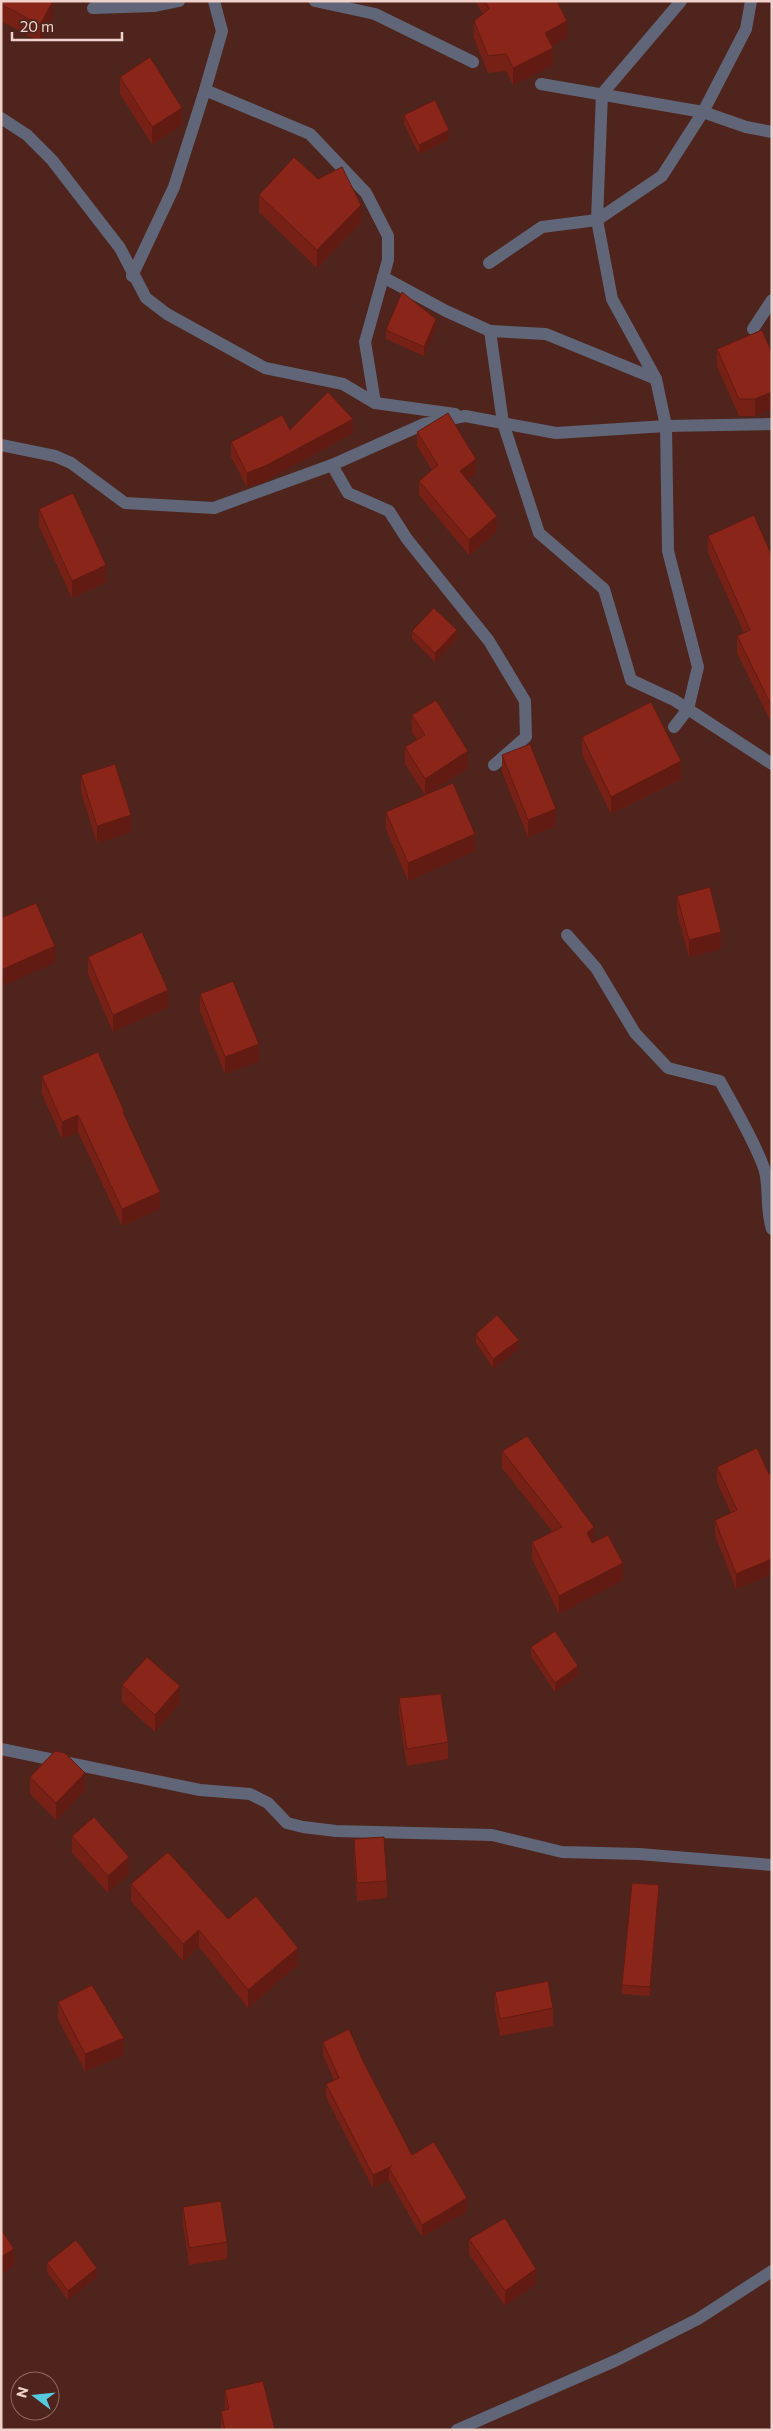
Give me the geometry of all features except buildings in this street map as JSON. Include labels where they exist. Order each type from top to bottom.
[{"type":"street","points":[[93,8],[155,6],[179,1]]},
{"type":"street","points":[[132,276],[174,187],[205,90],[222,30],[214,1]]},
{"type":"street","points":[[316,1],[374,14],[472,62]]},
{"type":"street","points":[[674,727],[688,709],[698,667],[668,551],[666,426],[656,380],[612,299],[597,220],[602,94],[681,1]]},
{"type":"street","points":[[489,264],[542,227],[597,220],[662,176],[702,112],[746,29],[751,1]]},
{"type":"street","points":[[541,84],[702,112],[746,127],[772,132]]},
{"type":"street","points":[[205,90],[310,134],[366,193],[388,236],[388,260],[364,342],[375,404]]},
{"type":"street","points":[[1,118],[27,135],[52,160],[120,248],[132,276],[146,298],[167,314],[265,368],[343,384],[375,404],[466,416],[556,433],[666,426],[772,424]]},
{"type":"street","points":[[383,277],[446,311],[490,331],[546,334],[656,380]]},
{"type":"street","points":[[754,329],[772,300]]},
{"type":"street","points":[[490,331],[503,423],[539,532],[604,590],[631,680],[688,709],[772,764]]},
{"type":"street","points":[[1,445],[54,456],[71,463],[125,503],[214,508],[332,465],[424,424],[466,416]]},
{"type":"street","points":[[332,465],[348,493],[389,511],[407,539],[490,641],[525,701],[526,737],[494,765]]},
{"type":"street","points":[[567,935],[596,968],[635,1033],[668,1068],[720,1081],[742,1121],[764,1169],[767,1214],[772,1229]]},
{"type":"street","points":[[1,1749],[200,1790],[250,1794],[268,1803],[286,1823],[303,1827],[336,1831],[492,1835],[562,1852],[639,1854],[772,1865]]},
{"type":"street","points":[[457,2430],[617,2360],[698,2318],[772,2271]]}]
